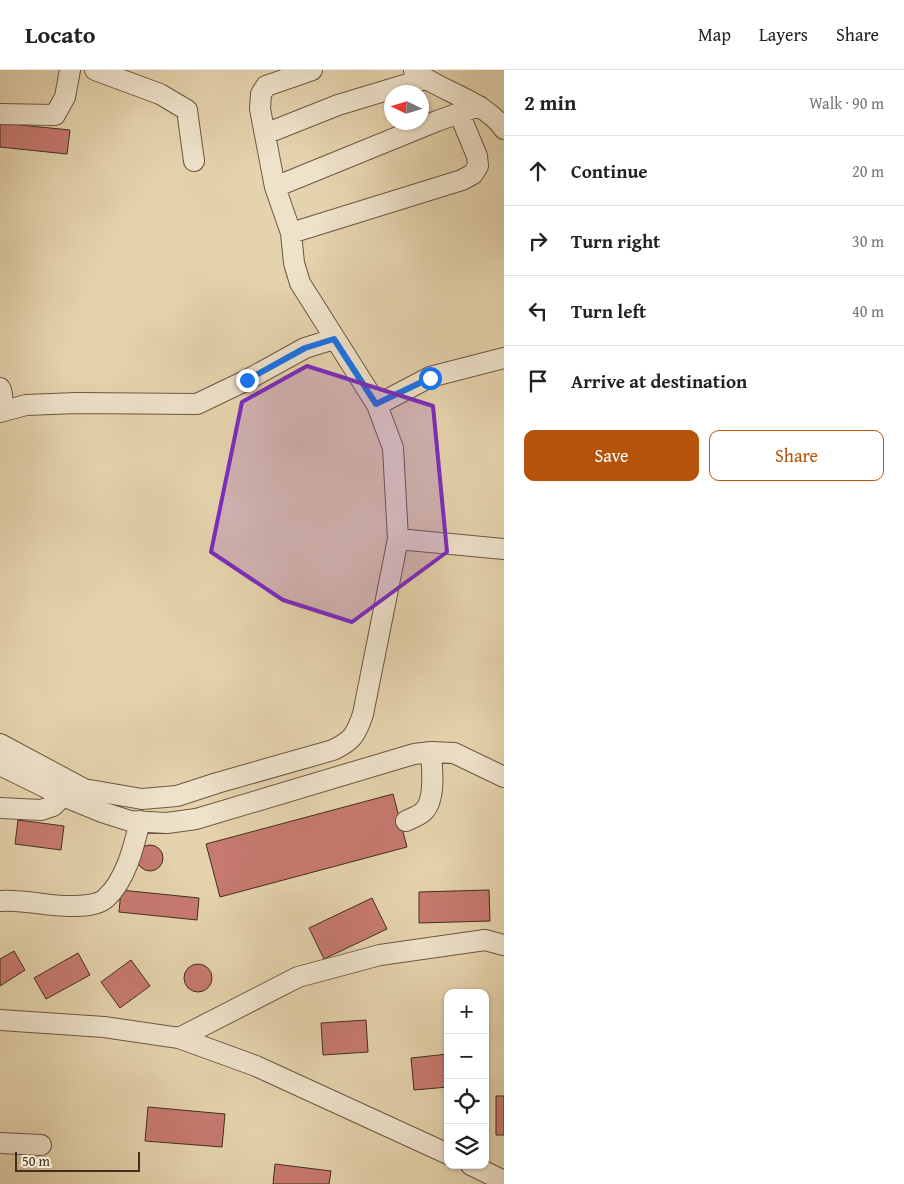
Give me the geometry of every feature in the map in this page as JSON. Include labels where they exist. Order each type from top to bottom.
[{"type":"street","points":[[0,114],[55,115],[65,96],[70,70]]},
{"type":"street","points":[[95,70],[160,94],[187,110],[194,160]]},
{"type":"street","points":[[0,744],[84,789],[142,799],[177,796],[333,750],[348,743],[359,727],[398,539],[393,448],[376,404],[300,282],[294,263],[290,233],[276,187],[260,109],[261,94],[266,86],[312,70]]},
{"type":"street","points":[[265,134],[418,74],[479,106],[496,118],[504,129]]},
{"type":"street","points":[[276,187],[437,121],[479,106]]},
{"type":"street","points":[[290,233],[462,180],[473,174],[478,166],[477,156],[460,113]]},
{"type":"street","points":[[0,410],[26,405],[77,403],[197,404],[247,380],[305,348],[334,339]]},
{"type":"street","points":[[376,404],[430,378],[504,358]]},
{"type":"street","points":[[0,388],[2,391],[2,405],[0,410]]},
{"type":"street","points":[[398,539],[504,549]]},
{"type":"street","points":[[0,765],[63,796],[102,812],[130,821],[167,823],[196,819],[414,754],[432,752],[454,753],[504,777]]},
{"type":"street","points":[[406,821],[418,816],[425,810],[432,793],[432,752]]},
{"type":"street","points":[[0,808],[41,810],[53,806],[63,796]]},
{"type":"street","points":[[0,901],[12,900],[69,906],[94,905],[106,899],[132,855],[140,821]]},
{"type":"street","points":[[179,1038],[298,977],[380,955],[485,940],[504,945]]},
{"type":"street","points":[[0,1020],[104,1027],[179,1038],[256,1066],[444,1152]]},
{"type":"street","points":[[0,1142],[41,1146]]},
{"type":"street","points":[[480,1169],[504,1180]]},
{"type":"highlighted area","points":[[307,366],[433,406],[447,552],[352,622],[283,600],[211,552],[242,402]]},
{"type":"building","points":[[0,123],[70,130],[67,154],[0,147]]},
{"type":"building","points":[[393,794],[407,847],[220,897],[206,844]]},
{"type":"building","points":[[18,820],[64,826],[61,850],[15,844]]},
{"type":"building","points":[[150,845],[159,849],[163,858],[159,867],[150,871],[141,867],[137,858],[141,849]]},
{"type":"building","points":[[121,890],[199,898],[197,920],[119,912]]},
{"type":"building","points":[[489,890],[490,921],[419,923],[419,892]]},
{"type":"building","points":[[372,898],[387,929],[324,959],[309,928]]},
{"type":"building","points":[[14,951],[25,970],[0,986],[0,959]]},
{"type":"building","points":[[78,953],[90,975],[46,999],[34,978]]},
{"type":"building","points":[[131,960],[150,986],[120,1008],[101,982]]},
{"type":"building","points":[[198,964],[208,968],[212,978],[208,988],[198,992],[188,988],[184,978],[188,968]]},
{"type":"building","points":[[366,1020],[368,1052],[323,1055],[321,1023]]},
{"type":"building","points":[[444,1054],[444,1087],[414,1090],[411,1058]]},
{"type":"building","points":[[496,1096],[504,1096],[504,1135],[496,1135]]},
{"type":"building","points":[[148,1107],[225,1114],[222,1147],[145,1141]]},
{"type":"building","points":[[275,1164],[331,1171],[329,1184],[273,1184]]},
{"type":"route","points":[[247,380],[305,348],[334,339],[376,404],[430,378]]}]
